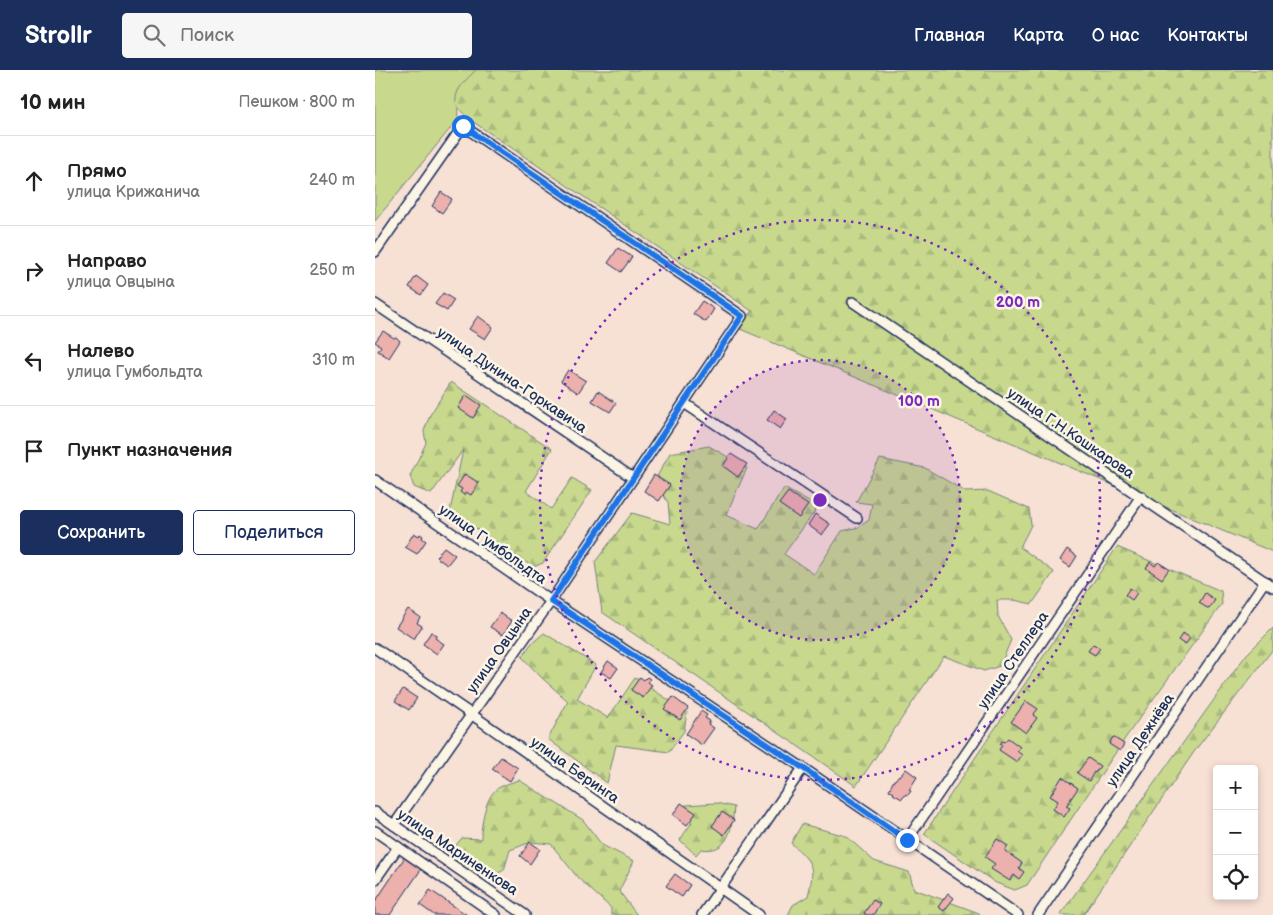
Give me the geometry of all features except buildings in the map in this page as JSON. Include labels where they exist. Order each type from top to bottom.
[{"type":"street","name":"улица Овцына","points":[[375,252],[463,126],[742,316],[551,601],[394,825]]},
{"type":"street","name":"улица Г.Н.Кошкарова","points":[[853,302],[1269,584]]},
{"type":"street","name":"улица Дунина-Горкавича","points":[[375,304],[633,478]]},
{"type":"street","points":[[684,403],[857,518]]},
{"type":"street","name":"улица Гумбольдта","points":[[375,480],[551,601],[803,768],[1018,915]]},
{"type":"street","name":"улица Стеллера","points":[[907,840],[1141,496]]},
{"type":"street","name":"улица Дежнёва","points":[[1038,915],[1269,584]]},
{"type":"street","name":"улица Беринга","points":[[375,648],[759,915]]},
{"type":"street","points":[[702,915],[803,768]]},
{"type":"street","name":"улица Мариненкова","points":[[375,812],[525,915]]},
{"type":"street","points":[[375,831],[496,915]]},
{"type":"street","points":[[375,880],[398,847]]},
{"type":"green space","points":[[375,70],[476,70],[459,92],[458,119],[375,221]]},
{"type":"green space","points":[[476,70],[1273,70],[1273,552],[740,329],[752,311],[463,114],[458,107],[456,97],[461,87]]},
{"type":"green space","points":[[451,382],[552,449],[526,491],[551,509],[572,478],[592,490],[543,563],[533,567],[450,511],[463,450],[431,494],[414,487],[410,476],[426,443],[424,431],[430,415]]},
{"type":"green space","points":[[709,446],[747,468],[726,515],[758,529],[784,488],[818,507],[784,554],[814,574],[842,531],[859,527],[869,520],[872,504],[856,502],[880,459],[925,468],[966,492],[988,491],[1029,509],[1031,525],[1020,547],[1054,572],[1032,604],[1014,600],[997,600],[998,616],[1011,640],[1000,666],[984,671],[944,656],[856,786],[602,612],[595,562],[632,513],[670,524],[668,502],[654,482],[670,453]]},
{"type":"green space","points":[[1117,547],[1221,591],[1222,604],[1128,734],[1027,885],[1015,890],[996,883],[924,834]]},
{"type":"green space","points":[[1273,628],[1273,649],[1196,749],[1083,915],[1060,915],[1246,655]]},
{"type":"green space","points":[[544,633],[596,665],[577,699],[608,718],[635,678],[687,712],[684,731],[669,752],[616,745],[607,783],[548,739],[568,701],[522,657],[531,644]]},
{"type":"green space","points":[[519,780],[583,820],[602,845],[634,861],[619,891],[637,915],[611,915],[611,908],[578,878],[551,844],[531,842],[510,850],[504,870],[495,875],[465,869],[454,862],[452,850],[462,838],[481,839],[485,810],[491,796],[502,786]]},
{"type":"green space","points":[[716,803],[734,807],[730,831],[727,838],[718,848],[701,849],[696,855],[680,840],[692,822],[678,809],[686,805]]},
{"type":"green space","points":[[802,824],[846,836],[874,861],[909,872],[914,889],[980,915],[788,915],[793,905],[808,896],[812,878],[811,866],[808,861],[791,843]]},
{"type":"route","points":[[463,126],[742,316],[551,601],[803,768],[907,840]]}]
